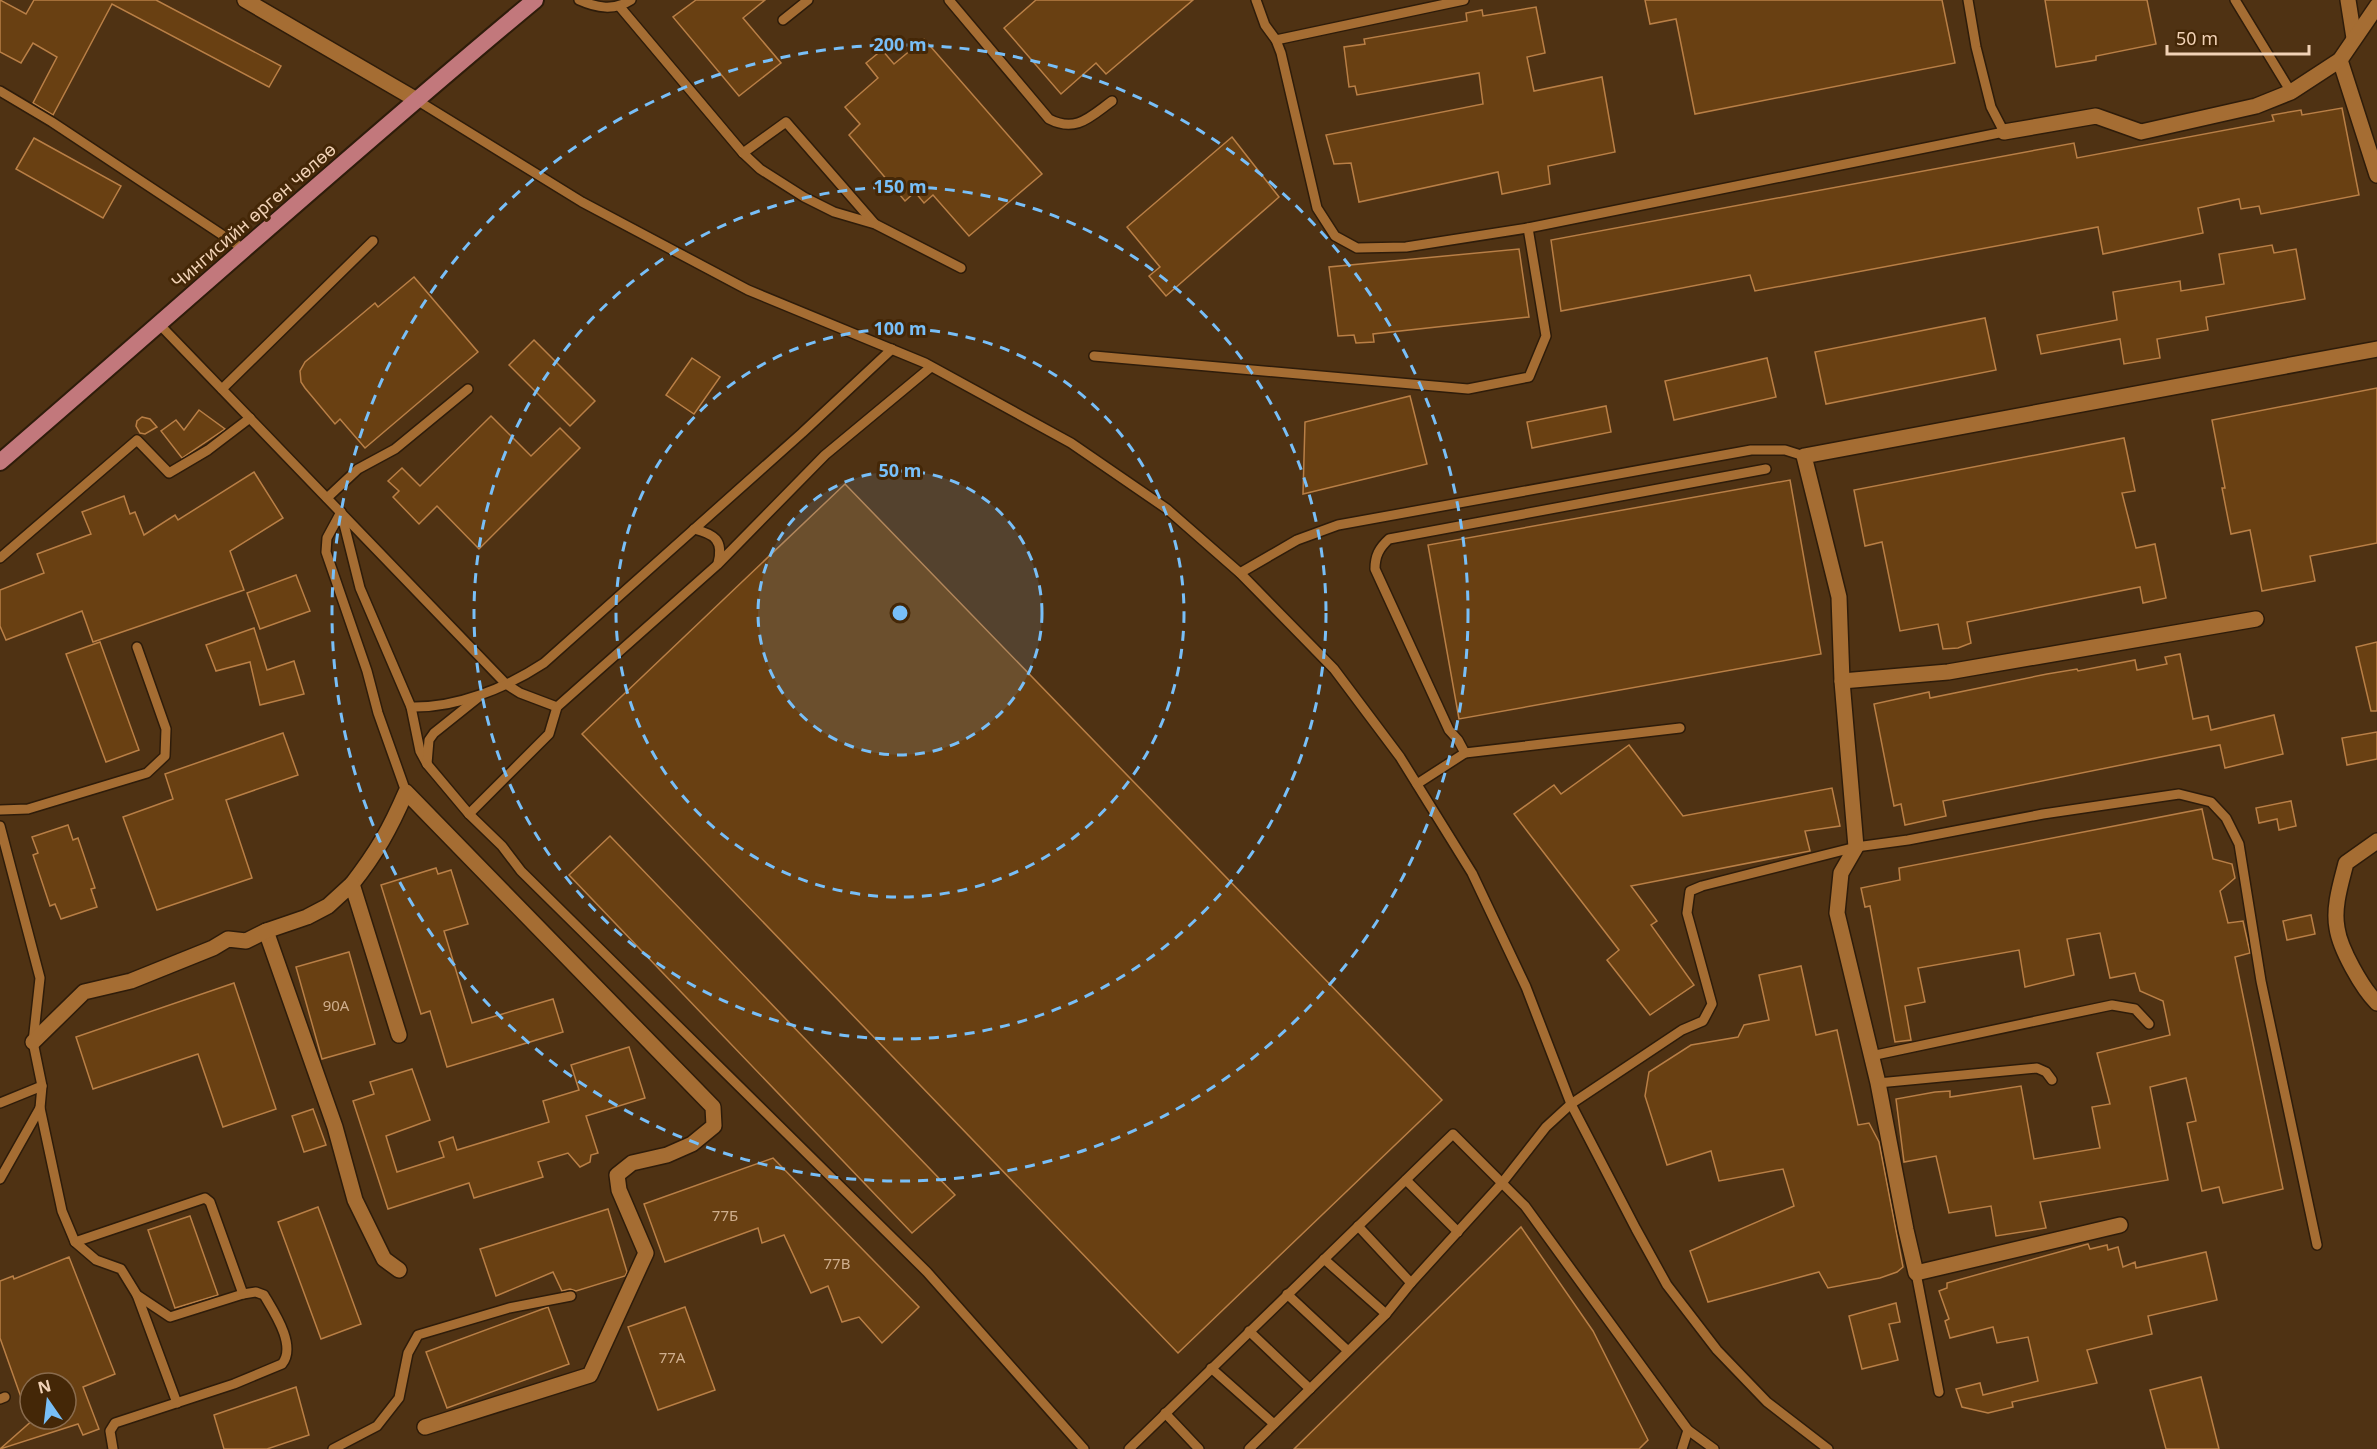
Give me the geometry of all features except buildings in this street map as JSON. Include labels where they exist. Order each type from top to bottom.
[{"type":"highway","name":"Чингисийн өргөн чөлөө","points":[[0,462],[160,325],[416,99],[535,0]]},
{"type":"street","points":[[245,0],[416,99]]},
{"type":"street","points":[[2348,0],[2354,38]]},
{"type":"street","points":[[2004,132],[2096,116],[2141,132],[2256,106],[2291,92],[2340,60],[2377,6]]},
{"type":"street","points":[[2340,60],[2377,175]]},
{"type":"street","points":[[2120,1225],[1916,1273],[1878,1083],[1837,913],[1841,873],[1856,847],[1842,681],[1839,597],[1804,456],[2377,349]]},
{"type":"street","points":[[1842,681],[1948,672],[2256,619]]},
{"type":"street","points":[[33,1042],[84,992],[131,981],[213,948],[228,939],[246,941],[266,931],[307,917],[328,906],[352,884],[374,856],[390,831],[406,792],[713,1107],[714,1126],[692,1144],[667,1155],[632,1163],[617,1175],[619,1190],[646,1254],[590,1375],[425,1427]]},
{"type":"street","points":[[2377,841],[2369,844],[2346,863],[2338,896],[2337,928],[2350,963],[2377,1003]]},
{"type":"street","points":[[352,884],[399,1035]]},
{"type":"street","points":[[266,931],[335,1127],[355,1200],[384,1258],[399,1270]]},
{"type":"lane","points":[[579,0],[590,5],[620,7],[631,0]]},
{"type":"lane","points":[[783,20],[808,0]]},
{"type":"lane","points":[[949,0],[1049,119],[1060,125],[1073,125],[1082,122],[1112,102]]},
{"type":"lane","points":[[1256,0],[1265,25],[1276,40],[1281,53],[1317,208],[1335,236],[1358,248],[1406,247],[1528,228],[2004,132],[1991,107],[1976,47],[1968,0]]},
{"type":"lane","points":[[1276,40],[1464,0]]},
{"type":"lane","points":[[2235,0],[2291,92]]},
{"type":"lane","points":[[620,7],[743,153],[760,169],[804,197],[834,212],[875,224],[961,268]]},
{"type":"lane","points":[[0,92],[52,122],[245,250]]},
{"type":"lane","points":[[416,99],[582,202],[748,290],[931,367],[1071,443],[1167,509],[1240,573],[1334,669],[1400,757],[1472,873],[1526,987],[1571,1104],[1667,1285],[1717,1350],[1767,1402],[1828,1449]]},
{"type":"lane","points":[[743,153],[786,122],[875,224]]},
{"type":"lane","points":[[1094,356],[1467,389],[1529,377],[1546,336],[1528,228]]},
{"type":"lane","points":[[222,388],[373,241]]},
{"type":"lane","points":[[160,325],[506,684],[520,693],[557,707]]},
{"type":"lane","points":[[411,706],[439,706],[483,693],[517,680],[544,663],[892,349]]},
{"type":"lane","points":[[469,813],[549,734],[557,707],[717,565],[825,455],[931,367]]},
{"type":"lane","points":[[327,498],[358,469],[395,449],[468,389]]},
{"type":"lane","points":[[0,558],[137,440],[169,473],[208,450],[250,418]]},
{"type":"lane","points":[[1240,573],[1297,540],[1338,525],[1751,450],[1785,450],[1804,456]]},
{"type":"lane","points":[[1465,753],[1449,730],[1375,569],[1379,548],[1389,539],[1767,469]]},
{"type":"lane","points":[[340,512],[360,588],[411,706],[414,730],[420,751],[427,764],[469,813],[502,846],[521,872],[927,1272],[1084,1449]]},
{"type":"lane","points":[[340,512],[327,538],[326,552],[406,792]]},
{"type":"lane","points":[[694,529],[711,533],[715,537],[720,553],[717,565]]},
{"type":"lane","points":[[0,810],[28,808],[147,773],[165,756],[166,729],[137,647]]},
{"type":"lane","points":[[427,764],[429,740],[434,733],[483,693]]},
{"type":"lane","points":[[1417,784],[1465,753],[1680,728]]},
{"type":"lane","points":[[1249,1449],[1386,1314],[1411,1283],[1502,1183],[1546,1127],[1571,1104],[1682,1030],[1703,1021],[1712,1004],[1687,913],[1690,891],[1856,847],[1908,840],[2043,814],[2179,794],[2211,802],[2226,818],[2239,844],[2260,981],[2317,1245]]},
{"type":"lane","points":[[0,830],[40,978],[33,1042],[42,1086],[40,1108],[62,1211],[75,1242],[96,1260],[121,1269],[137,1295],[177,1403]]},
{"type":"lane","points":[[1871,1056],[2112,1005],[2135,1008],[2149,1024]]},
{"type":"lane","points":[[1878,1083],[2037,1068],[2046,1072],[2052,1080]]},
{"type":"lane","points":[[0,1103],[42,1086]]},
{"type":"lane","points":[[0,1179],[40,1108]]},
{"type":"lane","points":[[1129,1449],[1453,1134],[1525,1206],[1688,1430],[1714,1449]]},
{"type":"lane","points":[[1406,1180],[1458,1232]]},
{"type":"lane","points":[[75,1242],[205,1198],[210,1202],[243,1294]]},
{"type":"lane","points":[[1358,1226],[1411,1283]]},
{"type":"lane","points":[[1324,1259],[1386,1314]]},
{"type":"lane","points":[[1916,1273],[1939,1392]]},
{"type":"lane","points":[[113,1449],[110,1431],[115,1423],[234,1384],[282,1364],[286,1359],[282,1327],[264,1295],[256,1292],[243,1294],[170,1317],[137,1295]]},
{"type":"lane","points":[[1287,1294],[1348,1351]]},
{"type":"lane","points":[[333,1449],[376,1426],[399,1398],[408,1353],[418,1335],[509,1308],[572,1296]]},
{"type":"lane","points":[[1249,1331],[1310,1389]]},
{"type":"lane","points":[[1211,1368],[1274,1424]]},
{"type":"lane","points":[[1165,1413],[1199,1449]]},
{"type":"lane","points":[[1682,1449],[1688,1430]]}]
